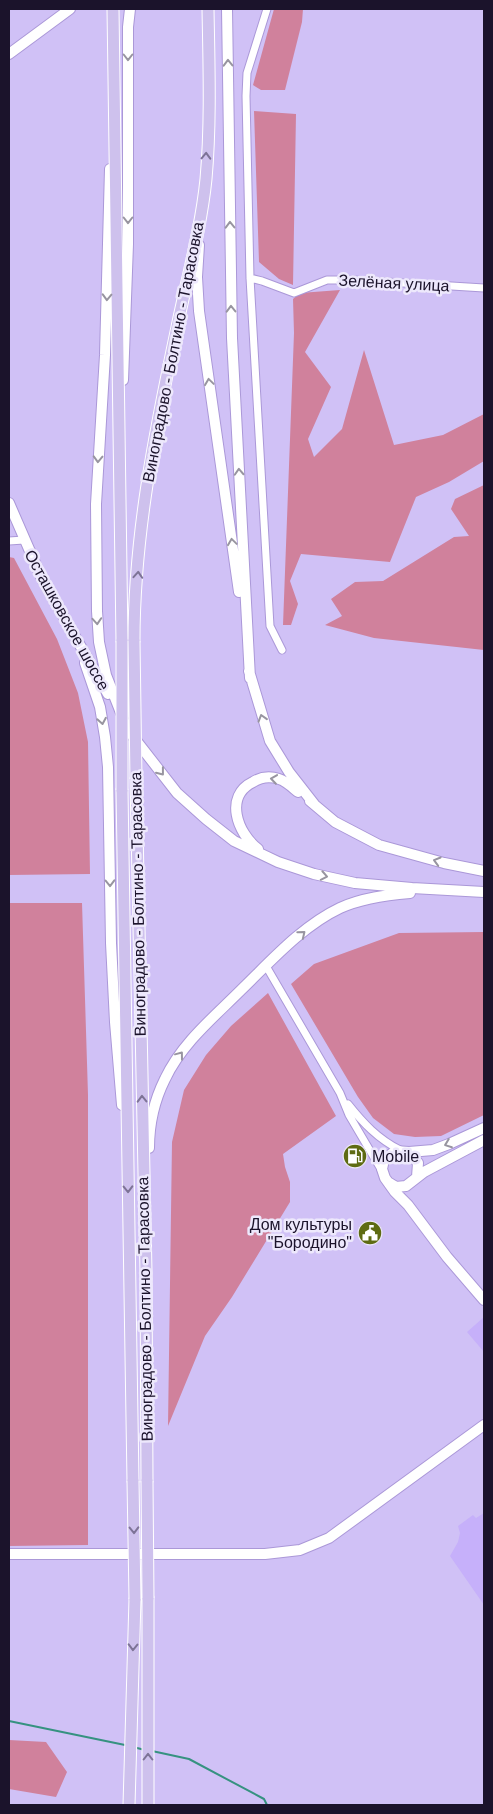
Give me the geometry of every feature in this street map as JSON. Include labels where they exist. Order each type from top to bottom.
[{"type":"main road","points":[[9,54],[70,9]]},
{"type":"main road","name":"Виноградово - Болтино - Тарасовка","points":[[113,9],[122,641],[122,790],[135,1599],[129,1805]]},
{"type":"main road","points":[[119,497],[128,244],[128,27],[130,9]]},
{"type":"main road","name":"Виноградово - Болтино - Тарасовка","points":[[148,1805],[146,1272],[134,641],[140,531],[154,435],[198,226],[206,179],[209,86],[208,9]]},
{"type":"main road","points":[[227,9],[232,338],[250,678]]},
{"type":"main road","points":[[113,38],[105,346],[96,504],[97,611],[99,642],[106,675],[125,724]]},
{"type":"main road","points":[[206,179],[197,277],[199,312],[250,678],[270,741],[289,772],[314,804]]},
{"type":"main road","name":"Осташковское шоссе","points":[[9,503],[42,580],[131,734],[177,793],[206,819],[234,841],[278,862]]},
{"type":"main road","points":[[78,641],[100,707],[108,767],[113,993],[128,1166]]},
{"type":"main road","points":[[484,871],[444,863],[379,844],[335,822],[288,783],[280,779],[268,776],[245,785],[239,793],[235,807],[237,820],[242,832],[256,847],[278,862],[314,874],[356,883],[484,892]]},
{"type":"main road","points":[[146,1272],[149,1132],[155,1102],[165,1078],[177,1058],[198,1032],[288,945],[316,922],[340,908],[376,897],[443,890]]},
{"type":"main road","points":[[484,1128],[434,1150],[391,1153],[383,1164],[386,1178],[448,1258],[484,1300]]},
{"type":"main road","points":[[386,1178],[401,1187],[484,1140]]},
{"type":"main road","points":[[405,1151],[413,1155],[418,1163],[414,1181],[407,1193],[408,1205]]},
{"type":"main road","points":[[9,1554],[264,1554],[300,1550],[335,1534],[484,1425]]},
{"type":"street","points":[[267,9],[247,73],[250,278],[270,626],[282,650]]},
{"type":"street","name":"Зелёная улица","points":[[250,278],[294,293],[327,280],[484,288]]},
{"type":"street","points":[[9,541],[24,540]]},
{"type":"street","points":[[266,966],[386,1178]]},
{"type":"street","points":[[340,1094],[380,1139],[405,1151]]},
{"type":"shaded area","points":[[274,9],[303,9],[302,22],[285,90],[261,90],[253,85]]},
{"type":"shaded area","points":[[254,111],[296,114],[293,285],[279,279],[259,262]]},
{"type":"shaded area","points":[[340,290],[305,352],[331,387],[308,439],[314,457],[342,429],[364,350],[394,445],[443,435],[484,414],[484,461],[449,482],[416,497],[390,562],[301,554],[290,581],[298,604],[291,625],[283,625],[294,333],[293,299],[300,293]]},
{"type":"shaded area","points":[[484,485],[484,650],[374,638],[325,625],[342,616],[331,599],[355,582],[383,581],[454,537],[469,536],[451,509],[455,499]]},
{"type":"shaded area","points":[[9,557],[14,558],[57,639],[78,693],[88,742],[90,874],[9,875]]},
{"type":"shaded area","points":[[9,903],[82,903],[88,1095],[88,1545],[9,1546]]},
{"type":"shaded area","points":[[484,932],[484,1115],[441,1136],[415,1137],[394,1134],[373,1118],[358,1097],[291,984],[314,964],[399,933]]},
{"type":"shaded area","points":[[268,993],[336,1116],[283,1154],[290,1182],[290,1202],[232,1297],[205,1336],[168,1426],[172,1142],[184,1090],[206,1055],[231,1026]]},
{"type":"shaded area","points":[[484,1317],[484,1352],[467,1332]]},
{"type":"shaded area","points":[[484,1513],[484,1605],[450,1556],[458,1542],[460,1533],[458,1526],[473,1515],[476,1518]]},
{"type":"shaded area","points":[[9,1740],[46,1742],[67,1772],[56,1797],[9,1789]]},
{"type":"waterway","points":[[9,1721],[125,1745]]},
{"type":"waterway","points":[[137,1748],[145,1750]]},
{"type":"waterway","points":[[152,1751],[189,1759],[264,1799],[267,1805]]},
{"type":"place","name":"Mobile","points":[[355,1156]]},
{"type":"place","name":"Дом культуры \"Бородино\"","points":[[370,1233]]}]
